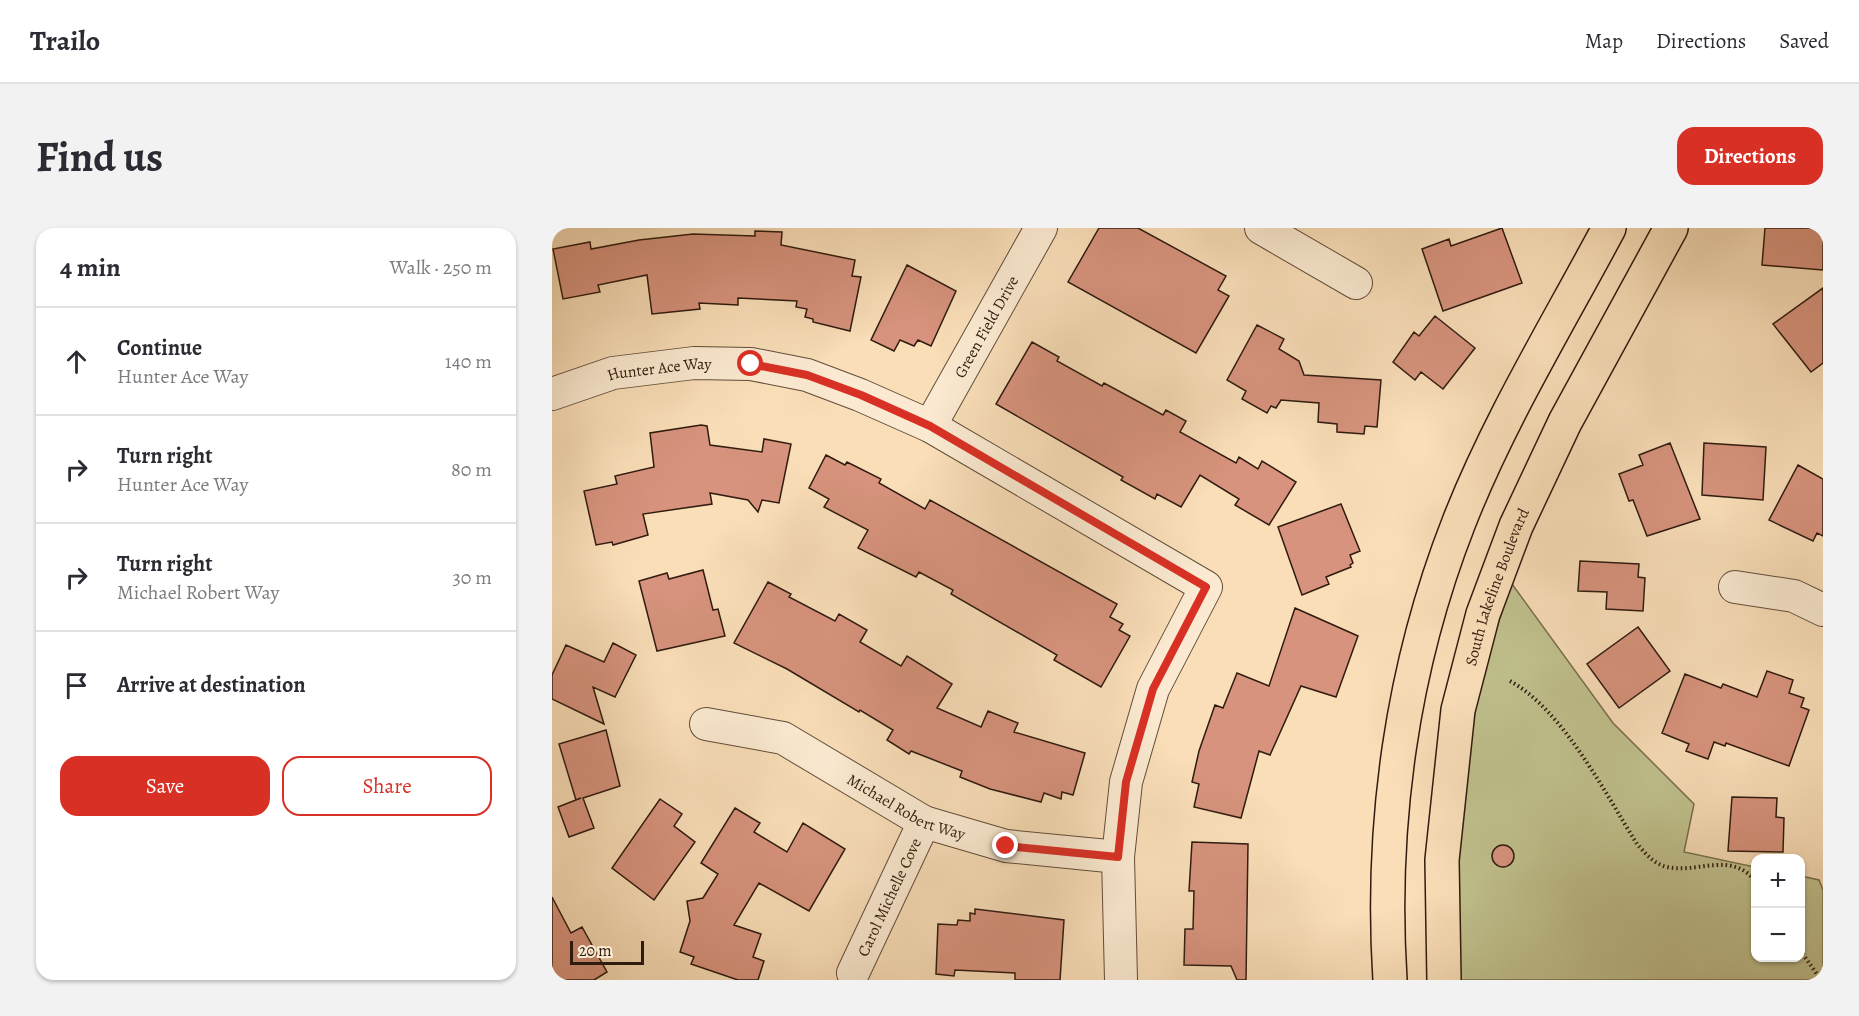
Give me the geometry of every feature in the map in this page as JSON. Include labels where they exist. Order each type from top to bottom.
[{"type":"main road","points":[[1390,980],[1388,858],[1395,776],[1409,689],[1431,603],[1459,522],[1495,442],[1609,228]]},
{"type":"main road","name":"South Lakeline Boulevard","points":[[1444,980],[1442,860],[1458,710],[1483,614],[1516,526],[1560,433],[1671,228]]},
{"type":"street","name":"Green Field Drive","points":[[930,426],[1041,228]]},
{"type":"street","points":[[1261,228],[1356,283]]},
{"type":"street","name":"Hunter Ace Way","points":[[552,394],[613,373],[694,363],[751,364],[807,375],[861,395],[930,426],[1206,587],[1153,689],[1126,782],[1118,857],[1121,980]]},
{"type":"street","points":[[1735,587],[1794,596],[1823,610]]},
{"type":"street","name":"Michael Robert Way","points":[[706,724],[783,738],[924,822],[1006,846],[1118,857]]},
{"type":"street","name":"Carol Michelle Cove","points":[[853,973],[924,822]]},
{"type":"path","points":[[1510,681],[1526,690],[1557,723],[1637,844],[1652,860],[1669,867],[1717,863],[1740,868],[1751,878]]},
{"type":"path","points":[[1805,957],[1821,980]]},
{"type":"green space","points":[[1512,584],[1613,723],[1694,804],[1684,852],[1751,866],[1751,962],[1805,962],[1805,877],[1819,880],[1823,890],[1823,980],[1460,980],[1457,900],[1459,818],[1474,716]]},
{"type":"building","points":[[1099,228],[1138,228],[1226,276],[1218,290],[1229,296],[1196,353],[1068,282]]},
{"type":"building","points":[[1502,228],[1522,283],[1443,311],[1422,249],[1449,239],[1451,246]]},
{"type":"building","points":[[1765,228],[1823,228],[1823,270],[1762,265]]},
{"type":"building","points":[[755,231],[782,232],[781,245],[855,260],[852,276],[861,277],[850,331],[813,322],[813,319],[805,317],[807,309],[796,307],[797,301],[738,298],[738,305],[699,303],[700,309],[652,314],[647,275],[598,285],[600,292],[563,299],[553,249],[590,242],[591,249],[639,240],[693,234],[755,236]]},
{"type":"building","points":[[907,265],[956,291],[931,346],[918,340],[914,346],[900,340],[894,351],[871,340]]},
{"type":"building","points":[[1823,288],[1823,363],[1811,372],[1773,324]]},
{"type":"building","points":[[1435,316],[1475,348],[1443,389],[1421,372],[1415,380],[1393,362],[1414,332],[1419,336]]},
{"type":"building","points":[[1257,325],[1284,339],[1279,349],[1299,361],[1304,375],[1381,380],[1377,427],[1365,426],[1364,434],[1337,432],[1337,424],[1318,422],[1319,403],[1281,400],[1276,408],[1271,406],[1267,413],[1242,399],[1246,391],[1227,380]]},
{"type":"building","points":[[1032,342],[1059,357],[1057,361],[1102,386],[1104,383],[1163,415],[1166,410],[1186,421],[1180,432],[1236,463],[1239,457],[1258,469],[1262,461],[1296,482],[1269,525],[1235,505],[1239,499],[1200,475],[1181,507],[1157,494],[1155,499],[1121,480],[1123,477],[996,404]]},
{"type":"building","points":[[707,426],[710,445],[762,452],[764,439],[791,444],[779,503],[762,500],[758,512],[748,500],[710,493],[712,504],[643,514],[648,535],[613,545],[612,542],[596,545],[584,491],[617,484],[615,476],[654,467],[650,433]]},
{"type":"building","points":[[1670,443],[1700,519],[1647,536],[1633,500],[1629,501],[1619,474],[1643,465],[1639,455]]},
{"type":"building","points":[[1704,443],[1766,447],[1763,500],[1702,495]]},
{"type":"building","points":[[826,455],[845,465],[847,462],[881,479],[879,483],[925,509],[930,500],[1117,604],[1110,617],[1123,624],[1119,630],[1130,636],[1101,687],[1054,660],[1057,655],[951,594],[953,590],[919,572],[916,577],[858,548],[868,530],[824,507],[829,499],[809,488]]},
{"type":"building","points":[[1798,465],[1823,479],[1823,536],[1817,533],[1813,541],[1769,520]]},
{"type":"building","points":[[1341,504],[1360,551],[1350,555],[1353,563],[1351,567],[1326,577],[1329,584],[1302,595],[1278,527]]},
{"type":"building","points":[[1580,561],[1639,564],[1638,577],[1645,578],[1643,611],[1606,609],[1607,592],[1578,591]]},
{"type":"building","points":[[703,570],[713,610],[718,609],[725,636],[657,651],[639,581],[667,573],[669,579]]},
{"type":"building","points":[[768,582],[791,594],[789,597],[835,621],[839,614],[867,630],[860,642],[901,666],[907,656],[952,684],[937,708],[981,727],[988,711],[1018,723],[1014,732],[1085,753],[1073,795],[1062,792],[1061,799],[1044,793],[1041,802],[990,789],[960,777],[962,771],[911,751],[909,754],[887,740],[893,730],[860,710],[859,712],[787,669],[734,643]]},
{"type":"building","points":[[1295,608],[1358,636],[1336,697],[1301,686],[1270,755],[1259,751],[1241,818],[1194,807],[1199,784],[1192,782],[1199,751],[1215,705],[1223,708],[1237,673],[1269,686]]},
{"type":"building","points":[[1638,627],[1670,671],[1619,708],[1587,664]]},
{"type":"building","points":[[613,643],[636,655],[615,697],[593,687],[604,724],[552,699],[552,675],[566,645],[604,662]]},
{"type":"building","points":[[1767,671],[1793,680],[1789,693],[1804,698],[1801,707],[1809,710],[1789,766],[1726,743],[1725,746],[1714,742],[1708,759],[1686,751],[1689,744],[1662,733],[1685,674],[1721,688],[1723,684],[1757,697]]},
{"type":"building","points":[[606,730],[620,786],[583,798],[594,828],[569,837],[558,807],[576,800],[559,744]]},
{"type":"building","points":[[1732,797],[1777,798],[1776,817],[1784,818],[1783,852],[1728,851]]},
{"type":"building","points":[[660,799],[682,814],[674,826],[695,842],[654,900],[612,868]]},
{"type":"building","points":[[735,808],[760,823],[754,832],[787,852],[803,823],[845,849],[809,911],[759,883],[734,925],[761,934],[753,957],[764,961],[758,980],[738,980],[691,964],[694,957],[680,952],[690,921],[687,901],[703,898],[718,874],[701,863]]},
{"type":"building","points":[[1192,842],[1248,844],[1246,980],[1237,980],[1231,966],[1184,965],[1185,929],[1193,929],[1194,891],[1189,891]]},
{"type":"building","points":[[1503,845],[1513,852],[1514,856],[1507,866],[1503,867],[1493,860],[1492,856],[1499,846]]},
{"type":"building","points":[[552,897],[571,933],[582,927],[607,972],[594,980],[552,980]]},
{"type":"building","points":[[975,909],[1064,920],[1060,980],[1015,980],[1015,973],[955,970],[954,976],[936,974],[938,924],[957,925],[958,920],[970,921],[970,913],[975,914]]},
{"type":"route","points":[[751,364],[807,375],[861,395],[930,426],[1206,587],[1153,689],[1126,782],[1118,857],[1006,846]]}]
